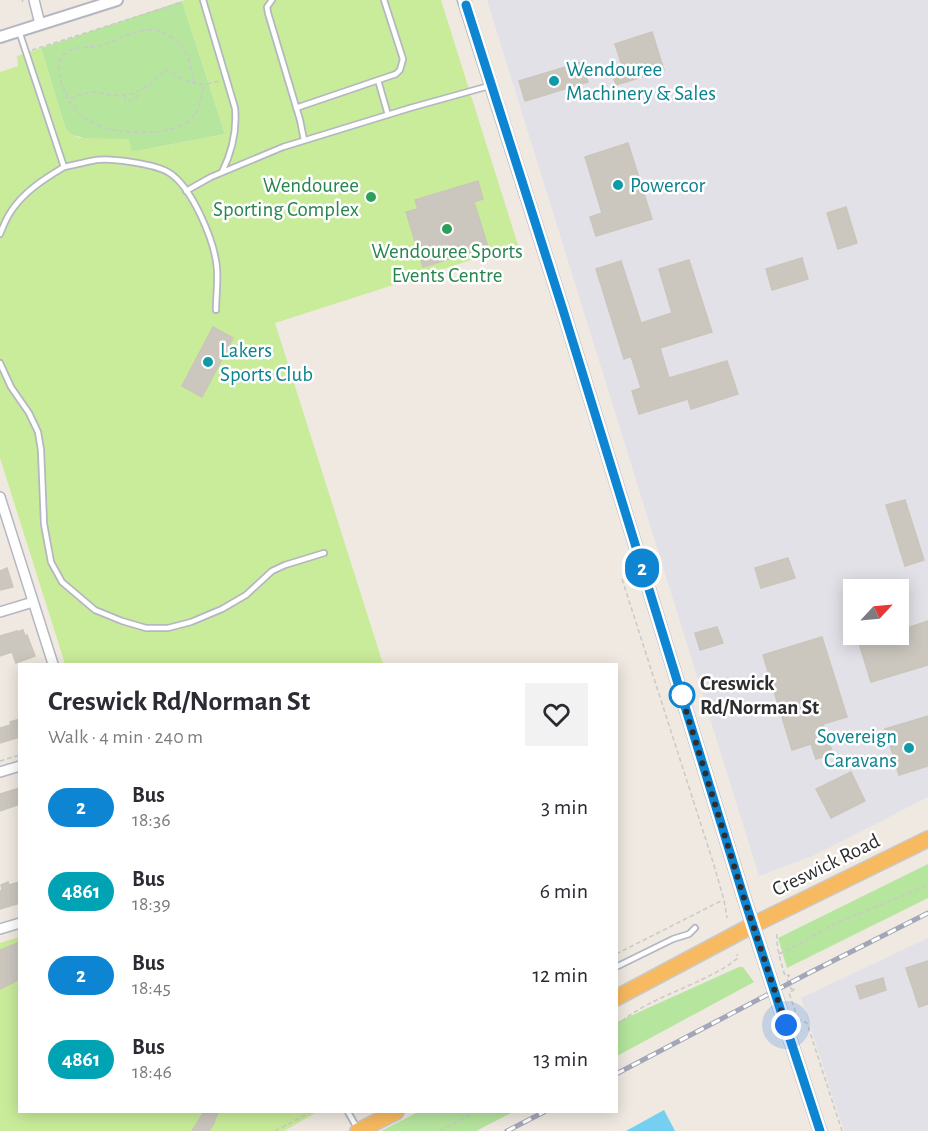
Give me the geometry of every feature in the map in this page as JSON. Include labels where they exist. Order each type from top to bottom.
[{"type":"highway","name":"Creswick Road","points":[[618,997],[753,925],[928,838]]},
{"type":"highway","points":[[358,1131],[394,1113]]},
{"type":"main road","points":[[465,2],[563,310],[753,925],[820,1131]]},
{"type":"street","points":[[33,0],[40,24]]},
{"type":"street","points":[[0,37],[117,0]]},
{"type":"street","points":[[0,497],[53,663]]},
{"type":"street","points":[[0,612],[33,602]]},
{"type":"street","points":[[0,772],[18,767]]},
{"type":"street","points":[[0,929],[18,924]]},
{"type":"lane","points":[[203,0],[235,108],[236,121],[231,149],[222,172]]},
{"type":"lane","points":[[272,0],[267,7],[268,13],[304,140]]},
{"type":"lane","points":[[296,108],[396,74],[400,70],[403,59],[384,0]]},
{"type":"lane","points":[[19,31],[64,167]]},
{"type":"lane","points":[[378,80],[388,115]]},
{"type":"lane","points":[[186,191],[222,172],[282,147],[492,86]]},
{"type":"lane","points":[[0,234],[10,213],[23,197],[43,180],[64,167],[98,160],[147,165],[167,171],[178,179],[186,191],[210,239],[217,268],[216,310]]},
{"type":"lane","points":[[0,363],[10,387],[29,413],[38,432],[41,450],[44,524],[51,562],[62,582],[95,610],[146,628],[168,628],[191,622],[222,609],[246,595],[272,571],[324,552]]},
{"type":"lane","points":[[618,966],[673,939],[689,934],[695,928]]},
{"type":"lane","points":[[349,1113],[358,1131]]},
{"type":"path","points":[[32,50],[179,3]]},
{"type":"path","points":[[196,84],[183,48],[162,32],[148,30],[98,46],[78,48],[63,55],[60,60],[59,67],[64,89],[68,99],[81,116],[98,125],[130,132],[156,132],[178,128],[193,117],[204,84]]},
{"type":"path","points":[[68,99],[95,92],[123,95],[141,90],[156,80],[165,69],[196,84],[227,80]]},
{"type":"path","points":[[123,95],[129,101],[136,98],[141,90]]},
{"type":"path","points":[[621,579],[724,900],[727,918]]},
{"type":"path","points":[[0,761],[18,756]]},
{"type":"path","points":[[779,954],[836,923],[928,884]]},
{"type":"path","points":[[618,953],[724,900]]},
{"type":"path","points":[[777,933],[779,954],[785,976],[789,975],[787,978],[791,989],[795,989],[789,993],[797,1019],[791,1043]]},
{"type":"path","points":[[618,1024],[636,1011],[720,970],[738,958],[737,954]]},
{"type":"path","points":[[797,1019],[807,1023],[842,1131]]},
{"type":"path","points":[[275,1131],[309,1113]]},
{"type":"path","points":[[440,1131],[474,1113]]},
{"type":"shaded area","points":[[487,0],[928,0],[928,797],[815,855],[759,876]]},
{"type":"shaded area","points":[[928,938],[928,1131],[844,1131],[801,998]]},
{"type":"green space","points":[[441,0],[518,245],[275,323],[383,663],[65,663],[0,458],[0,72],[18,66],[17,56],[41,48],[66,130],[79,138],[129,139],[132,152],[225,134],[182,1]]},
{"type":"green space","points":[[182,1],[225,134],[132,152],[73,135],[66,130],[41,48]]},
{"type":"green space","points":[[928,864],[928,898],[787,968],[778,938]]},
{"type":"green space","points":[[18,937],[18,1113],[315,1113],[284,1131],[0,1131],[0,943]]},
{"type":"green space","points":[[739,967],[743,967],[754,982],[618,1055],[618,1022]]},
{"type":"green space","points":[[416,1113],[511,1113],[476,1131],[381,1131]]},
{"type":"water","points":[[664,1110],[675,1131],[626,1131]]},
{"type":"building","points":[[652,32],[664,70],[616,85],[612,73],[623,69],[615,44]]},
{"type":"building","name":"Wendouree Machinery & Sales","points":[[582,62],[588,82],[525,101],[519,81]]},
{"type":"building","name":"Powercor","points":[[628,143],[652,219],[596,236],[590,217],[602,213],[585,157]]},
{"type":"building","name":"Wendouree Sports Events Centre","points":[[478,181],[483,199],[474,202],[488,247],[423,267],[406,212],[418,209],[415,200]]},
{"type":"building","points":[[846,207],[857,243],[838,249],[827,213]]},
{"type":"building","points":[[802,258],[808,279],[772,290],[766,269]]},
{"type":"building","points":[[689,260],[712,332],[660,348],[669,378],[727,361],[738,394],[691,409],[688,399],[639,414],[632,391],[641,388],[631,356],[624,359],[596,269],[621,261],[641,323],[672,313],[659,269]]},
{"type":"building","name":"Lakers Sports Club","points":[[213,327],[233,338],[202,397],[182,386]]},
{"type":"building","points":[[905,500],[924,560],[905,566],[886,505]]},
{"type":"building","points":[[788,558],[795,578],[761,588],[755,568]]},
{"type":"building","points":[[7,568],[13,587],[0,590],[0,571]]},
{"type":"building","points":[[928,621],[928,665],[871,682],[860,645],[909,645],[909,627]]},
{"type":"building","points":[[717,627],[723,643],[700,650],[695,633]]},
{"type":"building","points":[[23,630],[35,656],[16,663],[12,652],[0,656],[0,636]]},
{"type":"building","points":[[822,637],[847,717],[823,724],[833,754],[816,759],[811,744],[792,750],[763,655]]},
{"type":"building","name":"Sovereign Caravans","points":[[928,716],[928,766],[899,775],[885,729]]},
{"type":"building","points":[[18,720],[18,738],[0,743],[0,728],[11,725],[10,722]]},
{"type":"building","points":[[851,772],[865,801],[831,818],[816,789]]},
{"type":"building","points":[[18,789],[18,805],[0,811],[0,794]]},
{"type":"building","points":[[8,882],[9,885],[18,883],[18,904],[0,909],[1,885]]},
{"type":"building","points":[[18,943],[18,980],[0,989],[0,950]]},
{"type":"building","points":[[928,961],[928,1004],[919,1007],[906,968]]},
{"type":"building","points":[[883,978],[886,990],[860,999],[856,986]]},
{"type":"building","points":[[203,1113],[218,1113],[209,1131],[192,1131]]},
{"type":"railway","points":[[618,1073],[928,913]]},
{"type":"railway","points":[[507,1131],[542,1113]]},
{"type":"bus line","name":"2","points":[[466,5],[563,310],[744,898],[820,1131]]},
{"type":"place","name":"Wendouree Machinery & Sales","points":[[554,81]]},
{"type":"place","name":"Powercor","points":[[618,185]]},
{"type":"place","name":"Wendouree Sporting Complex","points":[[371,197]]},
{"type":"place","name":"Wendouree Sports Events Centre","points":[[447,229]]},
{"type":"place","name":"Lakers Sports Club","points":[[208,362]]},
{"type":"place","name":"Creswick Rd/Norman St","points":[[682,695]]},
{"type":"place","name":"Sovereign Caravans","points":[[909,748]]},
{"type":"route","points":[[682,695],[679,688],[786,1025]]}]
